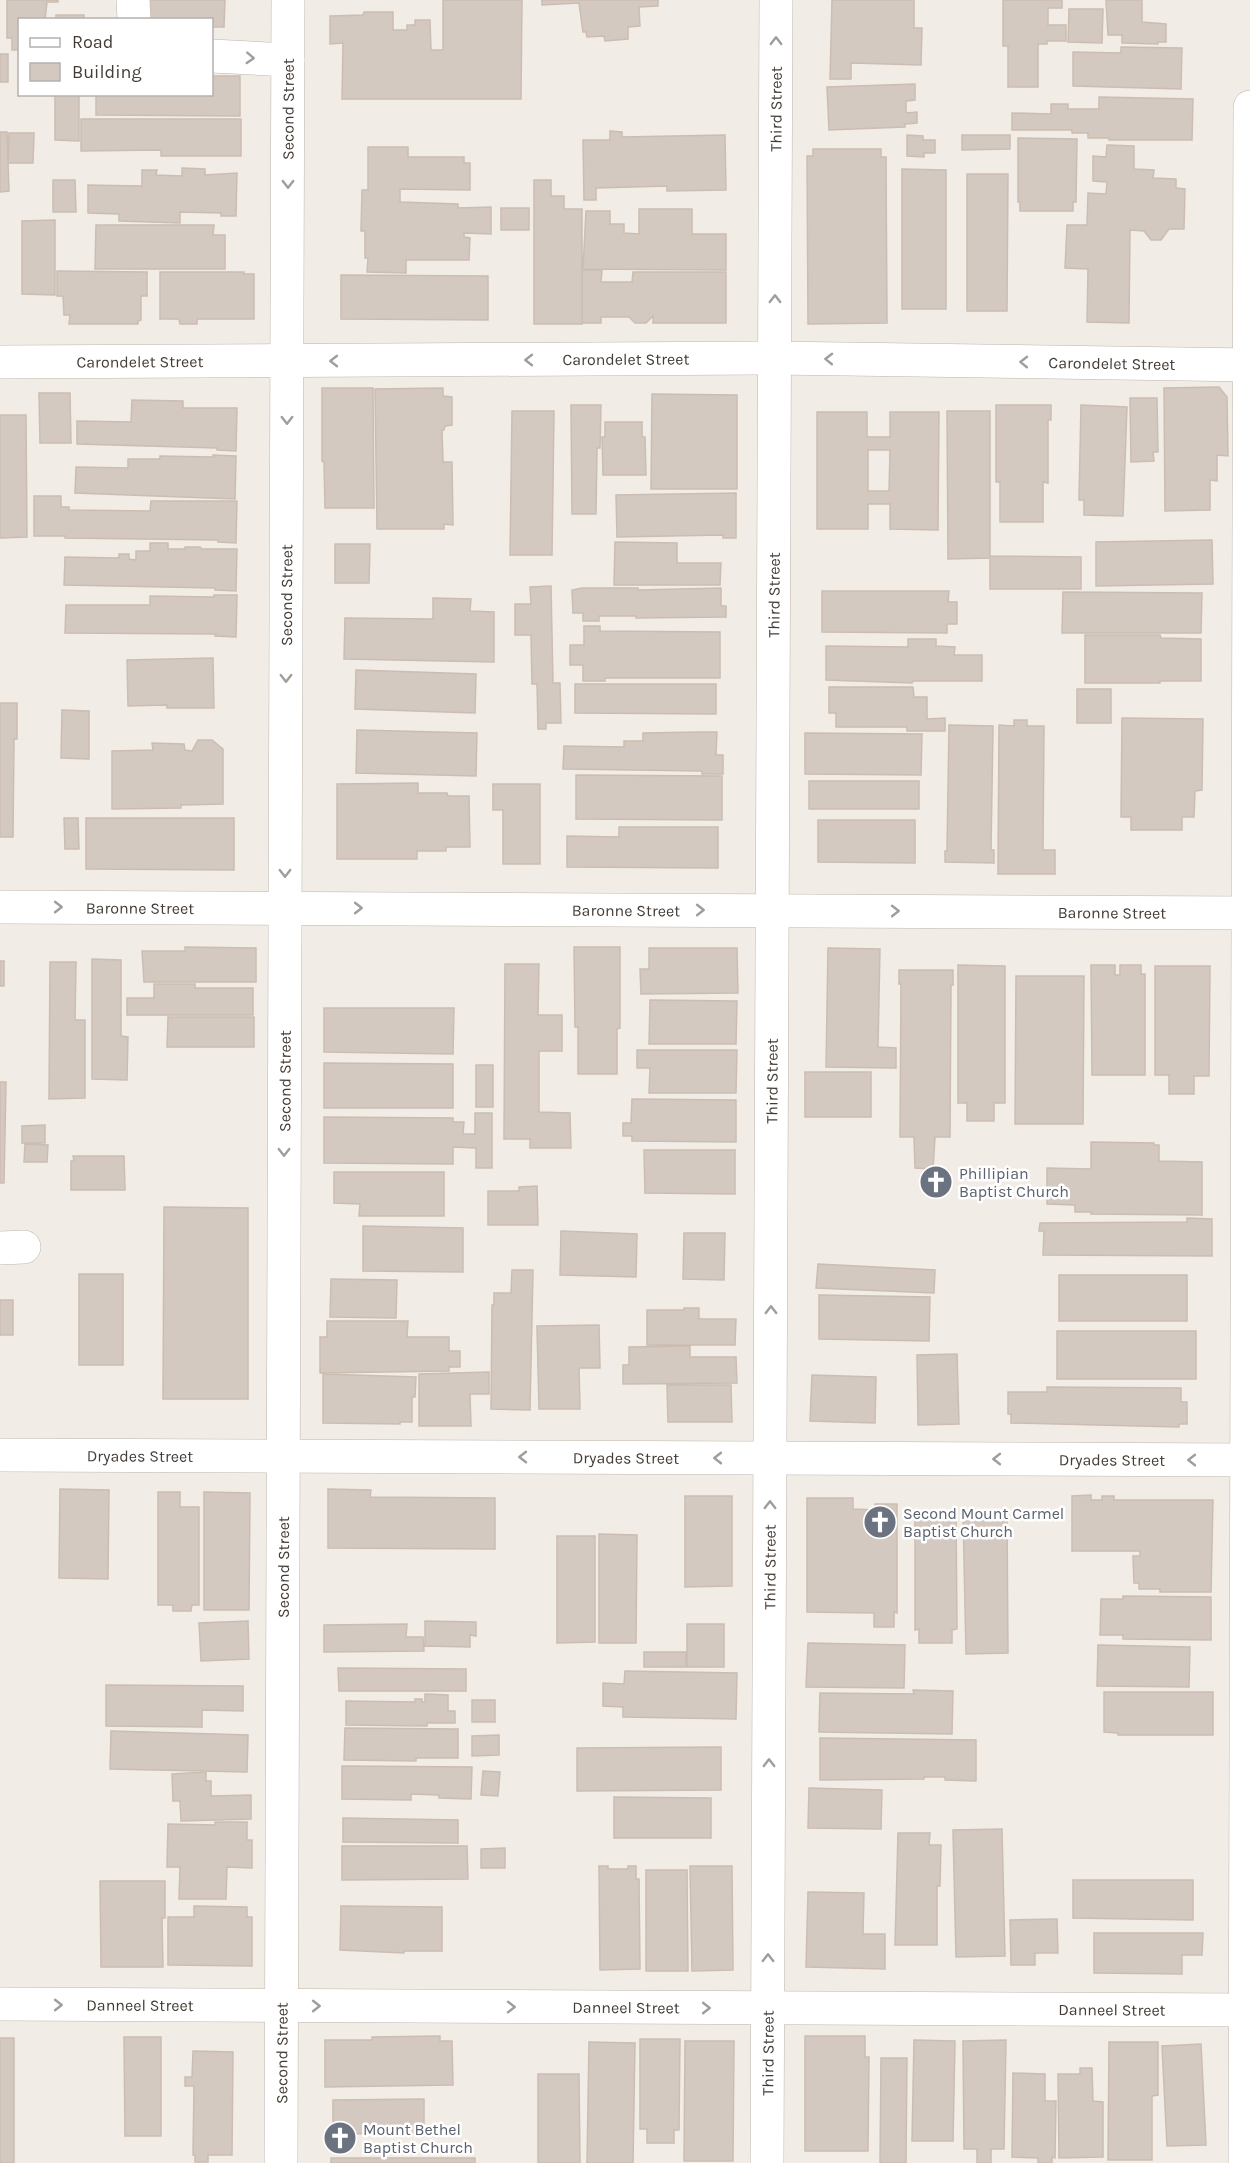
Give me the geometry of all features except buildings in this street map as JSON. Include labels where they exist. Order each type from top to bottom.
[{"type":"street","points":[[133,0],[134,18]]},
{"type":"street","name":"Second Street","points":[[281,2163],[288,0]]},
{"type":"street","name":"Third Street","points":[[767,2163],[776,0]]},
{"type":"street","points":[[213,56],[288,60]]},
{"type":"street","points":[[1245,2163],[1248,2010],[1250,107]]},
{"type":"street","name":"Carondelet Street","points":[[0,363],[775,358],[1250,365]]},
{"type":"street","name":"Baronne Street","points":[[0,907],[1249,913]]},
{"type":"street","name":"Dryades Street","points":[[0,1455],[1248,1460]]},
{"type":"street","name":"Danneel Street","points":[[0,2004],[1248,2010]]},
{"type":"place","name":"Phillipian Baptist Church","points":[[936,1182]]},
{"type":"place","name":"Second Mount Carmel Baptist Church","points":[[880,1522]]},
{"type":"place","name":"Mount Bethel Baptist Church","points":[[340,2138]]}]
